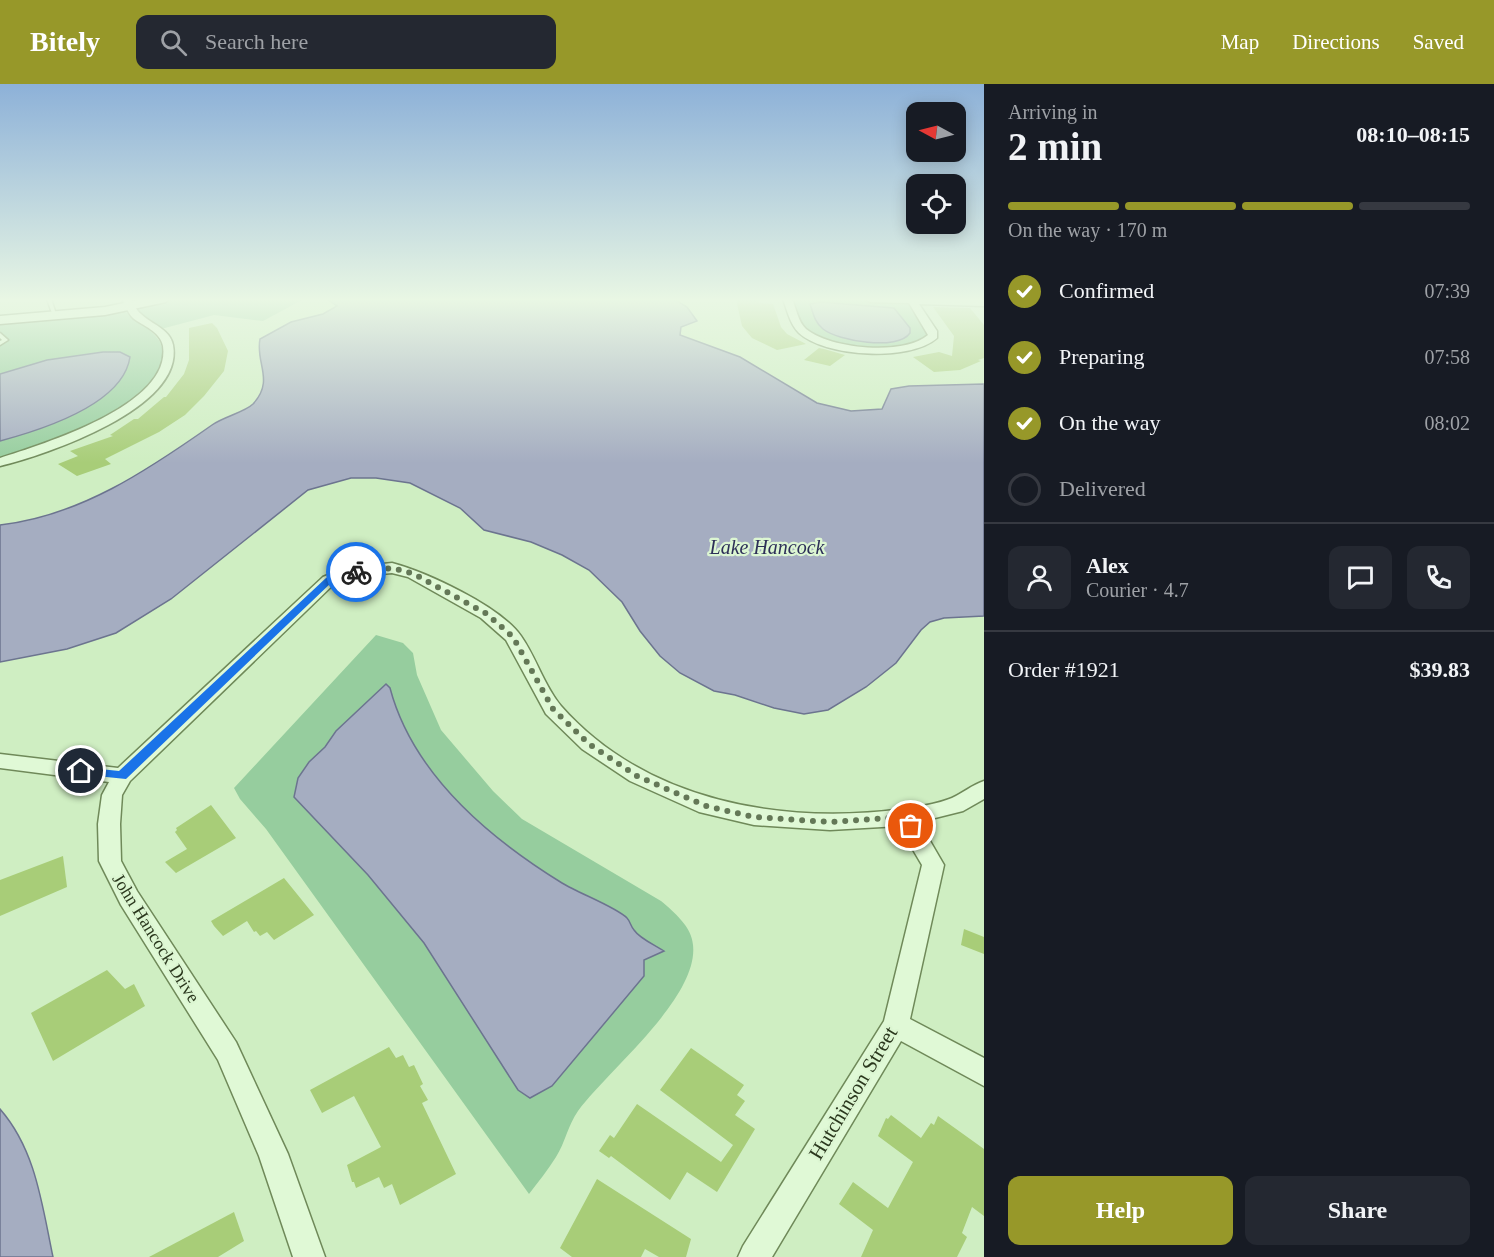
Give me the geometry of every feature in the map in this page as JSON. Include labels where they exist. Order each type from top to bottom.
[{"type":"street","points":[[0,462],[87,431],[128,408],[153,388],[169,359],[169,354]]},
{"type":"street","name":"John Hancock Drive","points":[[309,1257],[273,1154],[227,1051],[129,898],[110,861],[109,825],[112,795],[122,776],[329,580],[345,573],[393,568],[414,574],[487,614],[513,637],[553,709],[589,744],[637,776],[706,806],[754,817],[830,822],[904,817],[956,805],[984,789]]},
{"type":"street","points":[[0,761],[122,776]]},
{"type":"street","name":"Hutchinson Street","points":[[754,1257],[896,1025],[933,865],[904,817]]},
{"type":"street","points":[[896,1025],[984,1073]]},
{"type":"green space","points":[[0,354],[163,354],[160,368],[155,376],[124,406],[85,428],[0,459]]},
{"type":"green space","points":[[376,635],[403,643],[413,653],[417,675],[441,730],[493,791],[522,819],[661,901],[682,920],[692,938],[691,966],[682,988],[649,1032],[578,1111],[556,1157],[529,1194],[234,788]]},
{"type":"water","points":[[91,354],[123,354],[130,357],[124,374],[97,402],[57,422],[0,441],[0,374],[47,360]]},
{"type":"water","name":"Lake Hancock","points":[[260,354],[731,354],[817,403],[851,411],[882,409],[891,389],[909,386],[984,384],[984,616],[944,618],[930,622],[921,630],[896,663],[866,687],[828,710],[804,714],[774,708],[735,695],[714,691],[680,673],[660,656],[640,631],[622,602],[589,570],[562,555],[531,542],[484,530],[460,508],[410,483],[376,478],[351,478],[308,490],[171,599],[116,633],[67,649],[0,662],[0,525],[58,512],[85,501],[138,474],[217,422],[249,407],[263,387]]},
{"type":"water","points":[[386,684],[390,688],[401,720],[416,749],[457,801],[508,846],[562,883],[622,914],[640,936],[664,951],[644,960],[644,976],[552,1086],[530,1098],[518,1090],[424,943],[368,875],[294,797],[298,778],[309,762],[325,747],[336,731]]},
{"type":"water","points":[[0,1109],[22,1142],[30,1160],[41,1198],[53,1257],[0,1257]]},
{"type":"building","points":[[189,354],[227,354],[224,371],[185,415],[159,432],[105,459],[111,464],[77,476],[58,464],[78,456],[70,451],[113,436],[110,435],[134,419],[138,419],[166,397],[184,374]]},
{"type":"building","points":[[812,354],[845,355],[830,366],[804,360]]},
{"type":"building","points":[[930,354],[952,356],[952,354],[984,354],[984,358],[978,360],[981,361],[960,370],[934,372],[913,357]]},
{"type":"building","points":[[211,805],[236,838],[176,873],[165,862],[187,849],[175,832],[176,828]]},
{"type":"building","points":[[63,856],[67,887],[0,916],[0,880]]},
{"type":"building","points":[[284,878],[314,915],[274,940],[267,932],[260,936],[256,931],[254,932],[247,921],[223,936],[214,926],[211,921]]},
{"type":"building","points":[[964,929],[984,937],[984,954],[961,945]]},
{"type":"building","points":[[107,970],[125,989],[134,984],[145,1006],[53,1061],[31,1013]]},
{"type":"building","points":[[389,1047],[396,1058],[403,1055],[409,1067],[414,1065],[423,1084],[420,1086],[428,1100],[422,1103],[456,1174],[400,1205],[392,1184],[384,1188],[379,1177],[356,1188],[352,1182],[347,1165],[381,1147],[354,1096],[322,1113],[310,1090]]},
{"type":"building","points":[[691,1048],[744,1085],[737,1095],[745,1101],[735,1115],[755,1129],[717,1192],[687,1172],[670,1200],[611,1156],[609,1158],[599,1151],[610,1135],[614,1138],[637,1104],[721,1162],[733,1145],[660,1090]]},
{"type":"building","points":[[891,1115],[921,1138],[931,1123],[934,1125],[938,1116],[984,1149],[984,1216],[972,1207],[962,1233],[967,1237],[957,1257],[861,1257],[873,1230],[839,1204],[853,1182],[888,1208],[913,1162],[878,1136],[886,1118],[888,1119]]},
{"type":"building","points":[[597,1179],[691,1239],[686,1257],[659,1257],[645,1249],[641,1257],[572,1257],[560,1248]]},
{"type":"building","points":[[234,1212],[244,1241],[218,1257],[149,1257]]},
{"type":"way so far","points":[[356,572],[393,568],[414,574],[487,614],[513,637],[553,709],[589,744],[637,776],[706,806],[754,817],[830,822],[904,817],[911,826]]},
{"type":"route","points":[[81,771],[122,776],[329,580],[345,573],[356,572]]}]
